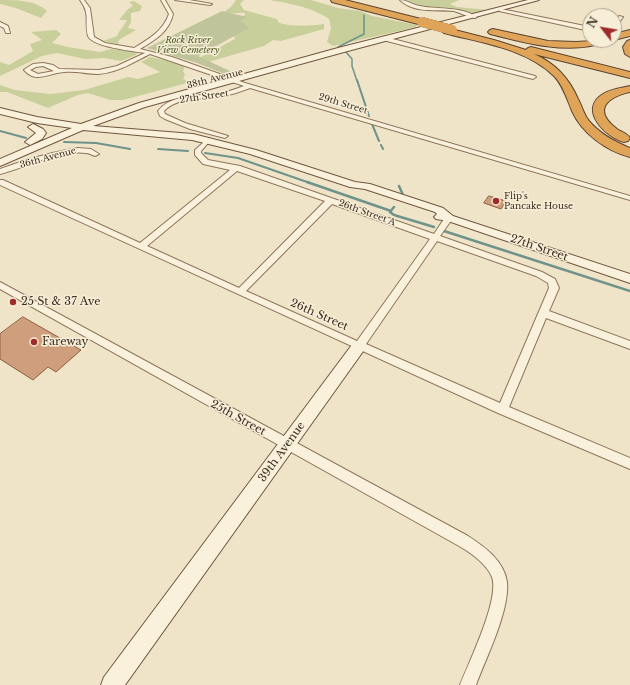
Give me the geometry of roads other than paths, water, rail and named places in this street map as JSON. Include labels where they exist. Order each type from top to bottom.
[{"type":"highway","points":[[335,0],[630,75]]},
{"type":"highway","points":[[358,0],[467,26],[630,68]]},
{"type":"highway","points":[[450,30],[515,50],[545,65],[558,74],[566,84],[582,118],[590,128],[608,142],[630,153]]},
{"type":"highway","points":[[485,30],[527,40],[558,44],[582,45]]},
{"type":"highway","points":[[630,43],[628,47],[630,54]]},
{"type":"highway","points":[[630,89],[614,92],[603,98],[599,103],[597,111],[605,125],[618,135],[630,141]]},
{"type":"main road","name":"38th Avenue","points":[[69,129],[92,117],[162,93],[228,79],[475,17],[536,0]]},
{"type":"main road","name":"38th Avenue","points":[[81,128],[112,115],[228,79]]},
{"type":"main road","points":[[0,111],[54,127]]},
{"type":"main road","points":[[112,115],[102,121],[100,125],[112,131]]},
{"type":"main road","points":[[0,119],[33,127],[54,127],[92,117]]},
{"type":"main road","points":[[30,142],[39,137],[41,134],[40,131],[33,127]]},
{"type":"main road","name":"27th Street","points":[[54,127],[69,129],[96,137],[189,143],[205,141]]},
{"type":"main road","name":"36th Avenue","points":[[0,155],[30,142],[54,127]]},
{"type":"main road","name":"27th Street","points":[[81,128],[193,137],[254,152],[354,185],[360,191],[437,217],[449,218],[630,279]]},
{"type":"main road","name":"36th Avenue","points":[[0,163],[41,145],[69,129],[81,128]]},
{"type":"main road","points":[[41,145],[70,137],[96,137]]},
{"type":"main road","name":"39th Avenue","points":[[112,685],[359,346]]},
{"type":"street","name":"29th Street","points":[[82,0],[88,8],[90,34],[92,38],[104,44],[151,52],[185,62],[249,86],[630,198]]},
{"type":"street","points":[[135,50],[161,32],[170,22],[171,14],[163,0]]},
{"type":"street","points":[[177,0],[210,4]]},
{"type":"street","points":[[402,0],[422,8],[454,10],[475,17]]},
{"type":"street","points":[[501,10],[582,27]]},
{"type":"street","points":[[0,24],[6,27],[8,32]]},
{"type":"street","points":[[386,39],[533,77]]},
{"type":"street","points":[[58,71],[98,72],[110,70],[151,52]]},
{"type":"street","name":"27th Street","points":[[225,136],[217,135],[171,120],[162,115],[161,110],[166,105],[179,100],[220,95],[249,86]]},
{"type":"street","name":"26th Street A","points":[[205,141],[197,151],[199,157],[206,162],[237,168],[539,274],[552,281],[554,288],[543,313]]},
{"type":"street","name":"36th Avenue","points":[[0,172],[75,150],[90,150],[95,154]]},
{"type":"street","points":[[141,247],[237,168]]},
{"type":"street","name":"26th Street","points":[[0,182],[359,346],[502,410],[630,464]]},
{"type":"street","points":[[240,292],[331,200]]},
{"type":"street","name":"39th Avenue","points":[[359,346],[449,218]]},
{"type":"street","name":"25th Street","points":[[0,285],[467,544],[489,561],[500,582],[500,596],[468,685]]},
{"type":"street","points":[[502,410],[543,313],[630,345]]},
{"type":"waterway","points":[[338,47],[364,34],[364,15]]},
{"type":"waterway","points":[[346,52],[352,59],[352,66],[357,81]]},
{"type":"waterway","points":[[357,80],[369,116]]},
{"type":"waterway","points":[[372,124],[379,141]]},
{"type":"waterway","points":[[0,131],[26,138]]},
{"type":"waterway","points":[[64,142],[96,143],[130,149]]},
{"type":"waterway","points":[[381,145],[383,149]]},
{"type":"waterway","points":[[158,149],[188,151]]},
{"type":"waterway","points":[[205,153],[238,158],[310,183]]},
{"type":"waterway","points":[[307,182],[391,211]]},
{"type":"waterway","points":[[399,186],[403,195]]},
{"type":"waterway","points":[[391,211],[394,207]]},
{"type":"waterway","points":[[391,211],[390,212],[394,215],[434,227]]},
{"type":"waterway","points":[[444,231],[630,291]]},
{"type":"place","name":"Flip's Pancake House","points":[[496,201]]},
{"type":"place","name":"25 St & 37 Ave","points":[[13,302]]},
{"type":"place","name":"Fareway","points":[[34,342]]},
{"type":"park label","name":"Rock River View Cemetery","points":[[188,46]]}]
